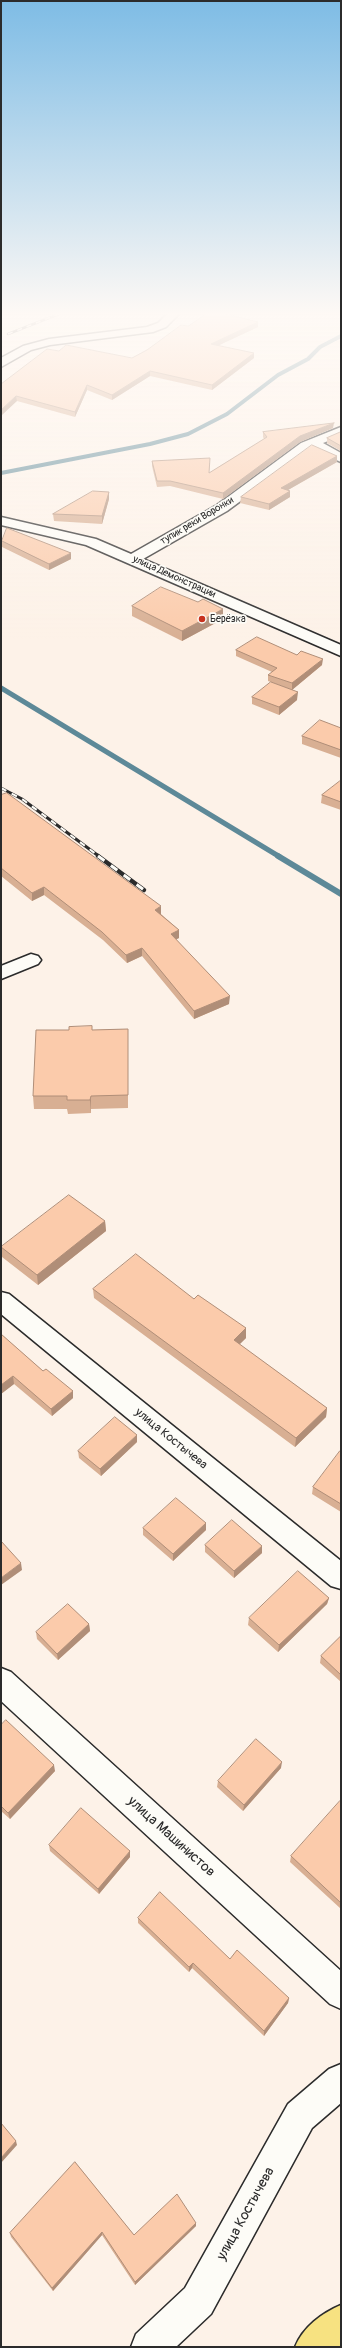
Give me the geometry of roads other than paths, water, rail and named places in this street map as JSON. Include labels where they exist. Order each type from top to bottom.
[{"type":"main road","points":[[313,2347],[341,2323]]},
{"type":"street","name":"тупик реки Воронки","points":[[133,559],[222,508],[313,443],[341,431]]},
{"type":"street","points":[[313,443],[341,458]]},
{"type":"street","name":"улица Демонстрации","points":[[1,521],[91,542],[133,559],[341,651]]},
{"type":"street","points":[[1,974],[30,960]]},
{"type":"street","name":"улица Костычева","points":[[1,1301],[341,1577]]},
{"type":"street","name":"улица Машинистов","points":[[1,1682],[341,1993]]},
{"type":"street","name":"улица Костычева","points":[[149,2347],[198,2301],[300,2116],[341,2081]]},
{"type":"waterway","points":[[1,473],[150,444],[188,434],[212,422]]},
{"type":"waterway","points":[[1,688],[280,857]]},
{"type":"waterway","points":[[278,856],[341,894]]},
{"type":"railway","points":[[1,788],[22,799],[100,857]]},
{"type":"railway","points":[[98,856],[144,890]]},
{"type":"place","name":"Берёзка","points":[[202,619]]}]
